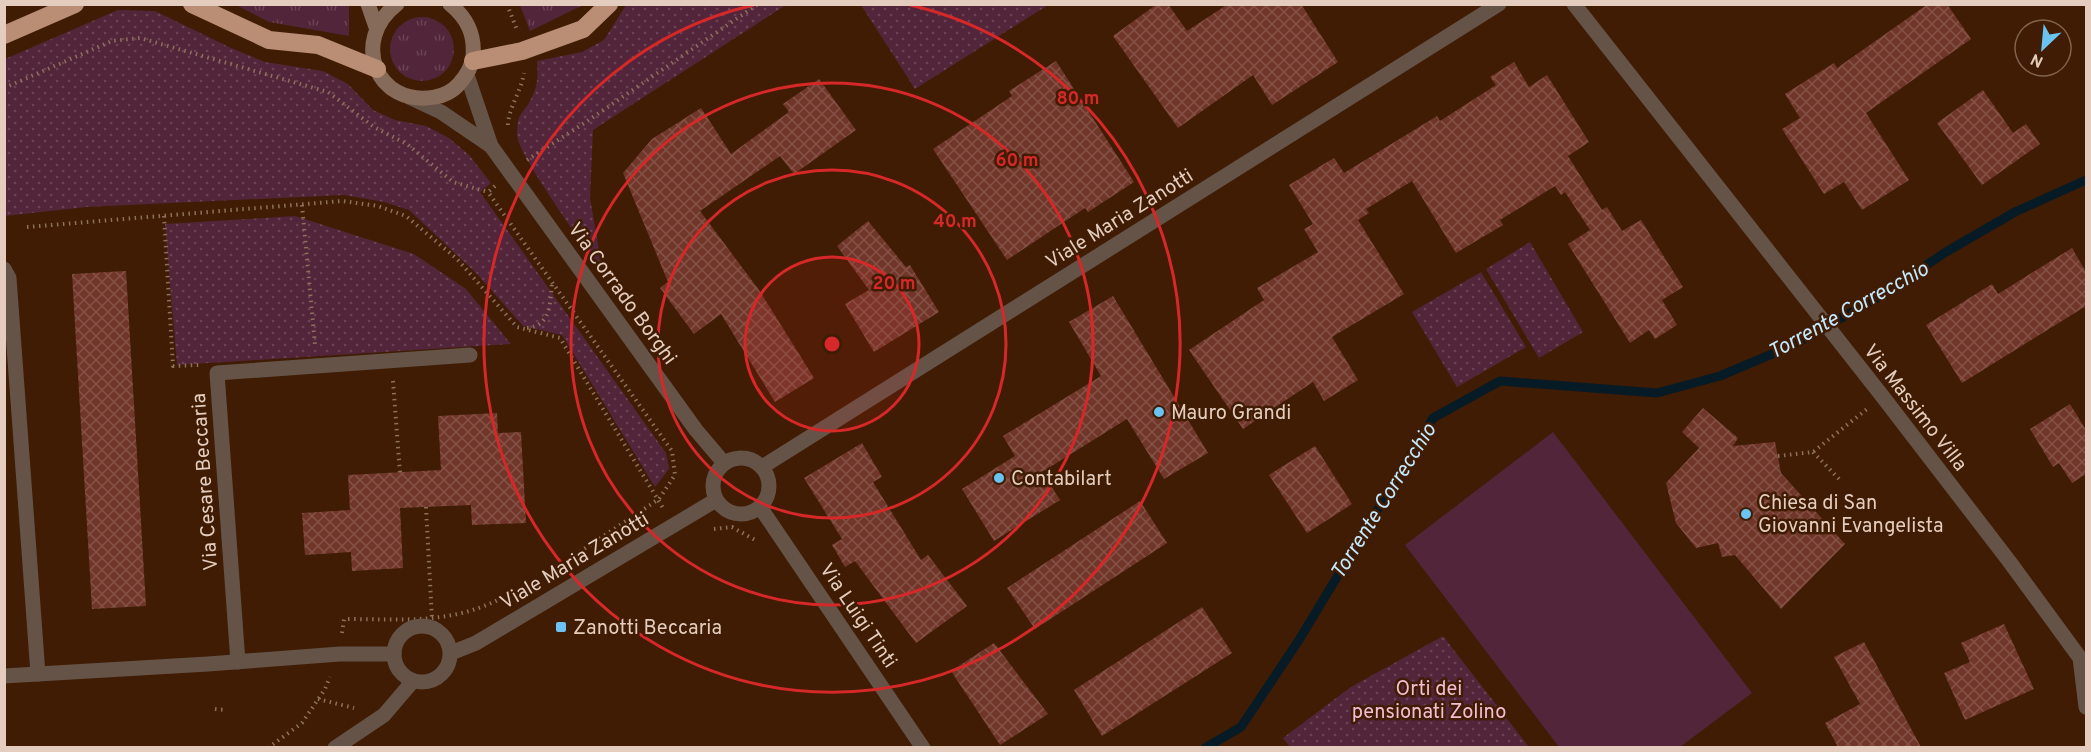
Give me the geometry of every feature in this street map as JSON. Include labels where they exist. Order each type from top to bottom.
[{"type":"highway","points":[[4,35],[75,4]]},
{"type":"highway","points":[[192,4],[269,40],[318,45],[377,69]]},
{"type":"highway","points":[[470,68],[583,29],[609,4]]},
{"type":"street","points":[[368,4],[376,27]]},
{"type":"street","points":[[397,4],[386,13],[376,27],[372,41],[373,56],[384,81],[394,90],[407,96],[423,99],[440,96],[456,88],[470,68],[474,45],[471,29],[462,15],[450,4]]},
{"type":"street","name":"Viale Maria Zanotti","points":[[762,467],[1499,4]]},
{"type":"street","name":"Via Massimo Villa","points":[[1574,4],[2083,656],[2086,707]]},
{"type":"street","name":"Via Corrado Borghi","points":[[470,68],[491,146]]},
{"type":"street","name":"Via Corrado Borghi","points":[[407,96],[441,112],[491,146],[696,430],[724,463]]},
{"type":"street","points":[[4,269],[9,278],[38,674]]},
{"type":"street","name":"Via Cesare Beccaria","points":[[238,662],[217,373],[470,355]]},
{"type":"street","points":[[737,458],[746,458],[762,467],[768,478],[768,492],[760,507],[740,514],[730,512],[716,500],[713,480],[717,470],[724,463],[737,458]]},
{"type":"street","name":"Viale Maria Zanotti","points":[[451,652],[476,643],[716,500]]},
{"type":"street","name":"Via Luigi Tinti","points":[[760,507],[923,747]]},
{"type":"street","points":[[419,626],[432,627],[444,635],[451,652],[450,661],[442,676],[434,681],[421,683],[403,675],[396,666],[394,654],[399,638],[405,631],[419,626]]},
{"type":"street","points":[[4,676],[340,654],[394,654]]},
{"type":"street","points":[[335,747],[384,715],[413,681]]},
{"type":"path","points":[[521,163],[586,122],[758,4]]},
{"type":"path","points":[[4,88],[112,42],[140,38],[328,92],[374,127],[407,144],[453,182],[488,192]]},
{"type":"path","points":[[27,227],[342,201],[378,206],[406,216],[457,259],[517,327],[560,338],[659,499]]},
{"type":"path","points":[[302,205],[317,365]]},
{"type":"path","points":[[164,216],[173,366]]},
{"type":"path","points":[[517,327],[535,327],[544,321],[550,306],[552,282]]},
{"type":"path","points":[[392,360],[400,472]]},
{"type":"path","points":[[1778,456],[1813,452],[1864,412]]},
{"type":"path","points":[[568,560],[659,499],[675,475],[672,451]]},
{"type":"path","points":[[1813,452],[1841,481]]},
{"type":"path","points":[[426,507],[432,619]]},
{"type":"path","points":[[268,747],[302,723],[325,689],[340,654],[344,619],[432,619],[484,608],[512,593]]},
{"type":"path","points":[[318,699],[357,709]]},
{"type":"path","points":[[215,709],[225,710]]},
{"type":"green space","points":[[236,5],[349,5],[349,36],[269,22]]},
{"type":"green space","points":[[520,5],[583,5],[530,31]]},
{"type":"green space","points":[[626,5],[786,5],[593,130],[590,198],[603,273],[528,161],[520,145],[517,127],[519,117],[529,103],[535,88],[537,61],[582,52],[604,40]]},
{"type":"green space","points":[[861,5],[1048,5],[915,89]]},
{"type":"green space","points":[[118,10],[155,11],[265,62],[323,71],[348,84],[373,110],[395,120],[426,126],[449,138],[469,155],[491,183],[480,192],[666,453],[669,469],[655,487],[562,335],[523,326],[477,274],[409,210],[384,202],[344,195],[86,207],[5,216],[5,59]]},
{"type":"green space","points":[[422,17],[434,19],[445,26],[452,37],[454,49],[452,61],[445,72],[434,79],[422,81],[410,79],[399,72],[392,61],[390,49],[392,37],[399,26],[410,19]]},
{"type":"green space","points":[[295,216],[414,254],[466,289],[511,344],[177,365],[165,224]]},
{"type":"green space","points":[[1530,242],[1583,332],[1539,358],[1486,269]]},
{"type":"green space","points":[[1481,272],[1526,347],[1457,387],[1412,312]]},
{"type":"green space","points":[[1553,432],[1752,693],[1680,747],[1559,747],[1405,545]]},
{"type":"green space","name":"Orti dei pensionati Zolino","points":[[1443,636],[1529,747],[1290,747],[1283,738],[1351,687]]},
{"type":"building","points":[[1157,4],[1168,4],[1187,31],[1228,4],[1301,4],[1338,62],[1272,105],[1253,75],[1178,128],[1113,36]]},
{"type":"building","points":[[1928,4],[1947,4],[1971,39],[1866,113],[1909,180],[1862,210],[1844,182],[1824,194],[1782,129],[1800,118],[1785,94],[1834,63],[1837,68]]},
{"type":"building","points":[[1056,61],[1134,182],[1088,212],[1085,208],[1007,260],[933,149],[1012,96],[1009,91]]},
{"type":"building","points":[[1514,62],[1529,87],[1547,75],[1589,142],[1568,156],[1602,210],[1607,207],[1622,231],[1641,220],[1683,287],[1662,300],[1677,325],[1655,339],[1649,330],[1630,343],[1568,244],[1590,230],[1565,192],[1561,195],[1555,186],[1500,220],[1503,225],[1456,253],[1412,181],[1366,209],[1369,213],[1358,220],[1404,294],[1332,337],[1358,380],[1324,401],[1313,382],[1243,429],[1189,350],[1264,300],[1257,288],[1318,252],[1304,229],[1313,224],[1289,185],[1334,158],[1344,173],[1437,116],[1440,121],[1496,85],[1490,77]]},
{"type":"building","points":[[819,79],[856,130],[794,174],[780,156],[700,211],[759,290],[814,378],[775,402],[721,314],[694,334],[660,288],[668,282],[623,173],[652,139],[701,108],[731,154],[789,112],[783,104]]},
{"type":"building","points":[[1983,90],[2013,133],[2026,124],[2040,144],[1982,185],[1937,123]]},
{"type":"building","points":[[868,221],[906,267],[910,265],[939,312],[874,352],[845,304],[869,290],[837,246]]},
{"type":"building","points":[[2072,248],[2086,272],[2086,306],[1962,383],[1926,325],[1992,284],[1998,294]]},
{"type":"building","points":[[126,271],[146,606],[92,609],[72,274]]},
{"type":"building","points":[[1113,296],[1208,453],[1164,479],[1127,419],[1042,472],[1060,500],[994,541],[962,489],[1015,456],[1003,436],[1101,376],[1069,322]]},
{"type":"building","points":[[2070,404],[2086,430],[2086,474],[2072,483],[2059,463],[2053,467],[2030,429]]},
{"type":"building","name":"Chiesa di San Giovanni Evangelista","points":[[1703,408],[1738,438],[1733,446],[1775,442],[1781,473],[1845,544],[1781,609],[1735,555],[1722,557],[1718,543],[1696,548],[1676,523],[1666,483],[1699,448],[1682,432]]},
{"type":"building","points":[[497,413],[498,433],[521,432],[526,523],[472,525],[471,505],[400,508],[403,568],[352,571],[351,552],[305,555],[302,513],[350,510],[348,475],[441,470],[438,416]]},
{"type":"building","points":[[862,443],[882,477],[873,482],[921,560],[928,555],[967,606],[916,643],[855,561],[845,567],[832,545],[842,539],[804,478]]},
{"type":"building","points":[[1315,446],[1352,504],[1307,533],[1269,475]]},
{"type":"building","points":[[1140,501],[1167,543],[1035,629],[1007,588]]},
{"type":"building","points":[[1202,607],[1232,653],[1102,736],[1074,690]]},
{"type":"building","points":[[2004,624],[2034,689],[1965,720],[1944,673],[1970,662],[1961,643]]},
{"type":"building","points":[[1864,642],[1921,747],[1838,747],[1825,723],[1860,704],[1834,657]]},
{"type":"building","points":[[994,643],[1048,714],[1000,745],[951,671]]},
{"type":"waterway","name":"Torrente Correcchio","points":[[1205,748],[1241,727],[1299,640],[1433,418],[1500,381],[1657,393],[1720,376],[1793,345],[1882,295],[1946,252],[2015,212],[2086,180]]},
{"type":"place","name":"Mauro Grandi","points":[[1159,412]]},
{"type":"place","name":"Contabilart","points":[[999,478]]},
{"type":"place","name":"Chiesa di San Giovanni Evangelista","points":[[1746,514]]},
{"type":"place","name":"Zanotti Beccaria","points":[[561,627]]}]
